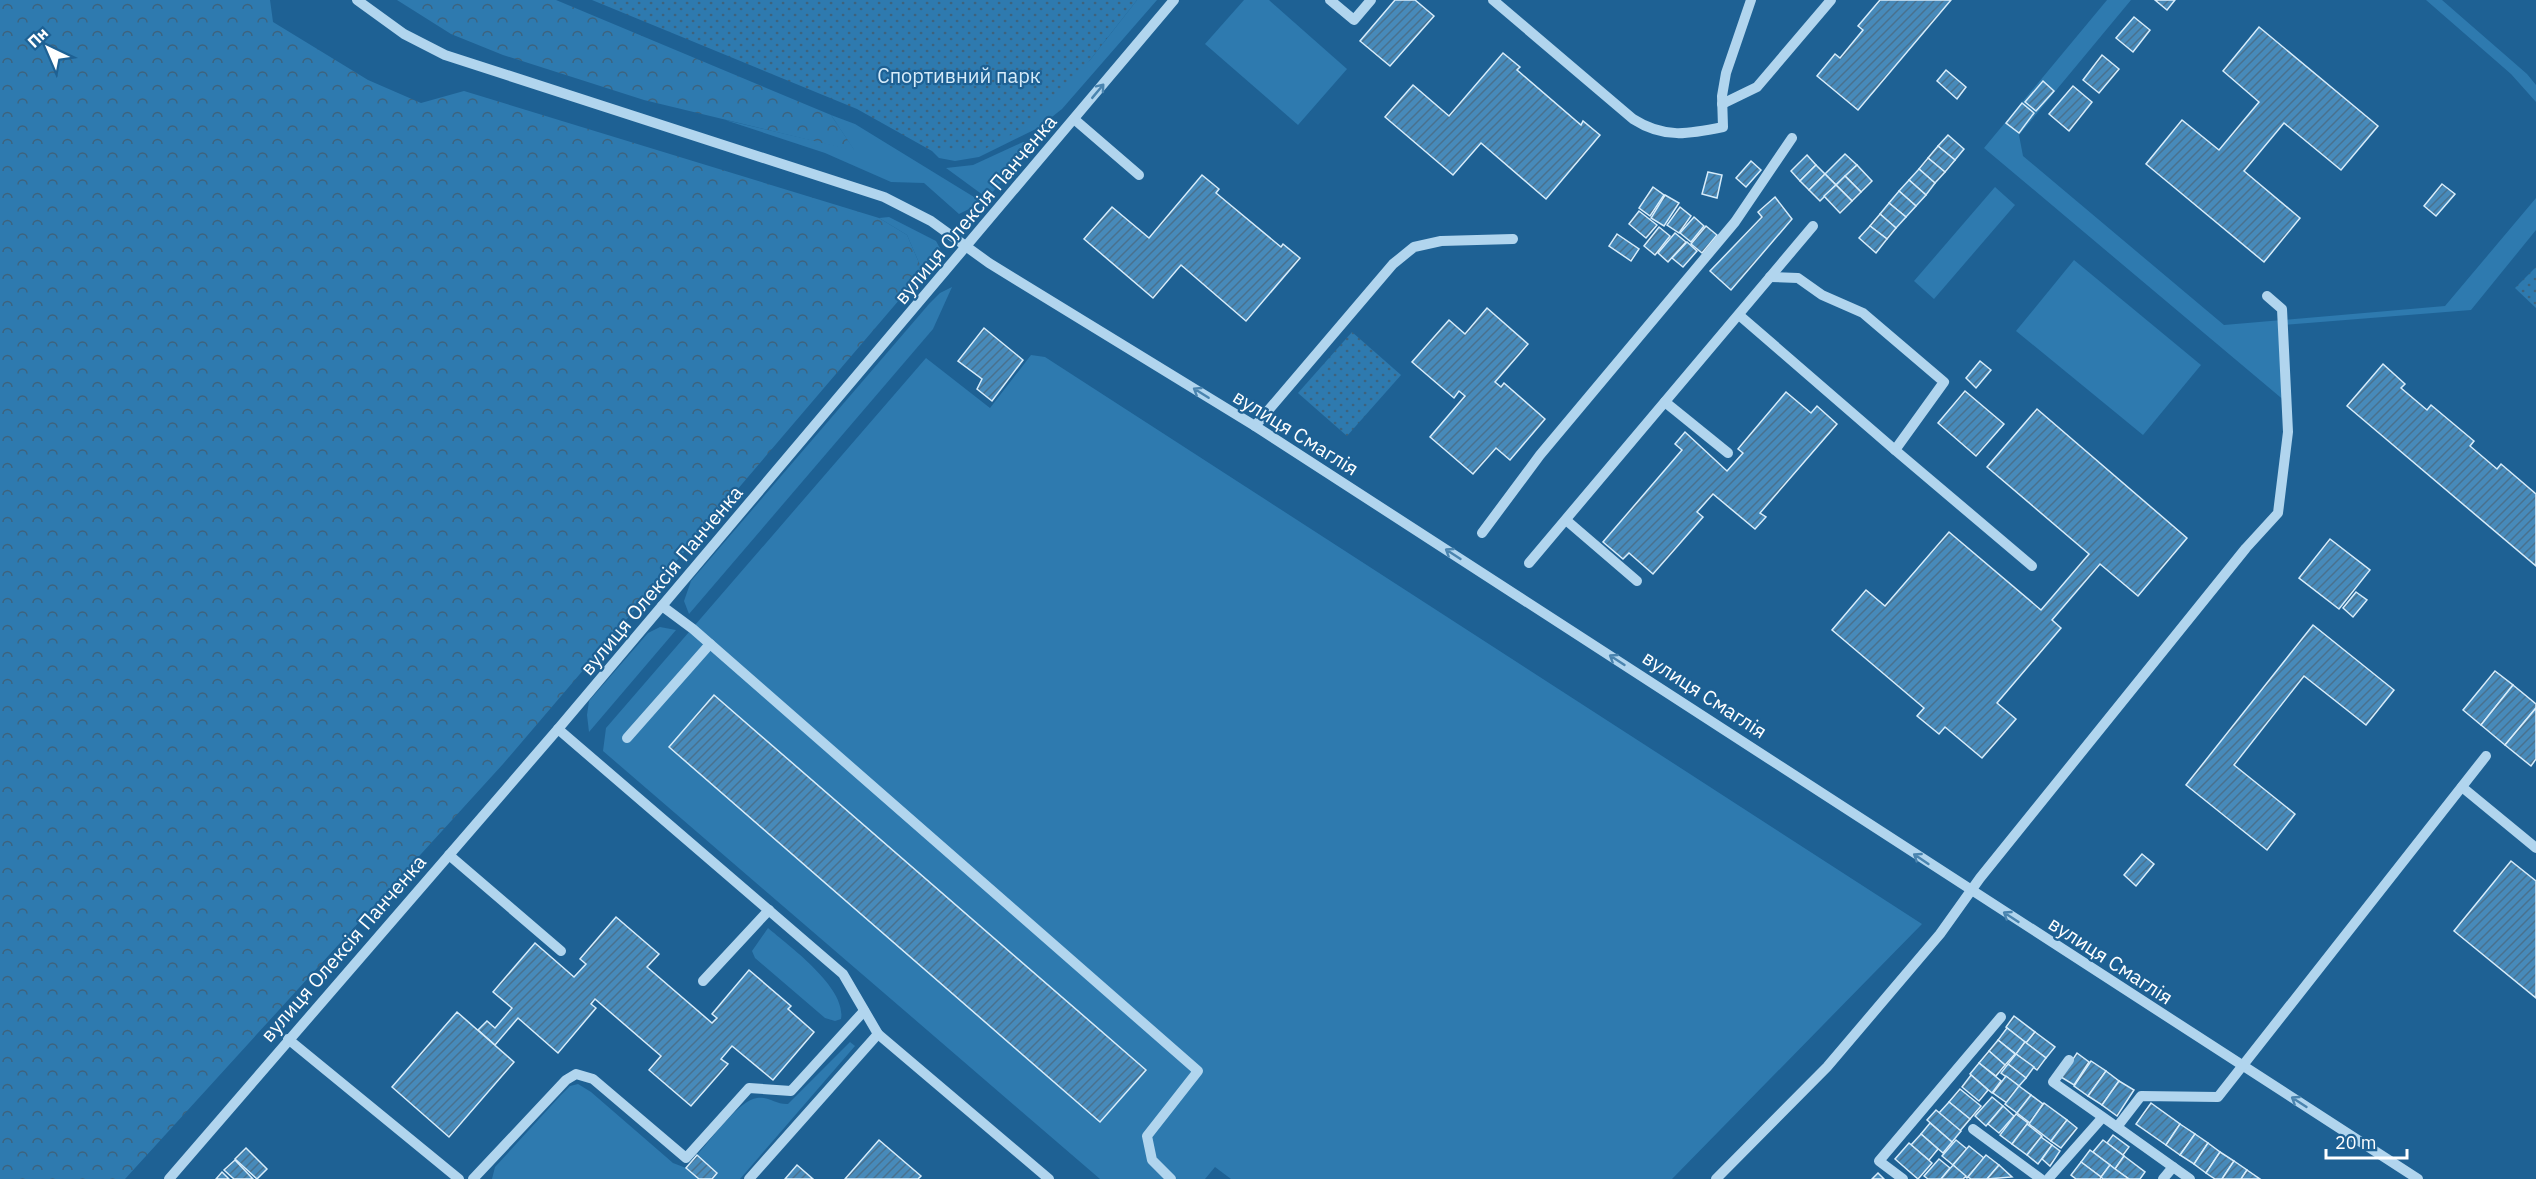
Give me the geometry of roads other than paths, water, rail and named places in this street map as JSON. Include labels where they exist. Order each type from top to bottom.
[{"type":"street","name":"вулиця Смаглія","points":[[357,0],[404,34],[445,56],[884,197],[931,221],[966,248],[1255,426],[2418,1179]]},
{"type":"street","name":"вулиця Олексія Панченка","points":[[169,1179],[558,729],[1174,0]]},
{"type":"street","points":[[1330,0],[1354,20],[1371,0]]},
{"type":"street","points":[[1493,0],[1627,115],[1645,127],[1680,135],[1723,127],[1722,104],[1729,62],[1751,0]]},
{"type":"street","points":[[1722,104],[1757,87],[1831,0]]},
{"type":"street","points":[[1074,119],[1138,175]]},
{"type":"street","points":[[1482,533],[1540,455],[1734,222],[1792,138]]},
{"type":"street","points":[[1529,563],[1813,226]]},
{"type":"street","points":[[1255,426],[1393,264],[1414,247],[1441,241],[1513,239]]},
{"type":"street","points":[[1770,277],[1798,278],[1822,295],[1863,313],[1944,382],[1896,450]]},
{"type":"street","points":[[1716,1179],[1827,1067],[1940,934],[1970,891],[2246,548],[2278,513],[2288,432],[2283,309],[2267,296]]},
{"type":"street","points":[[1738,315],[2032,566]]},
{"type":"street","points":[[1665,402],[1728,453]]},
{"type":"street","points":[[1566,520],[1637,581]]},
{"type":"street","points":[[662,606],[710,644],[1198,1071],[1147,1136],[1152,1160],[1171,1179]]},
{"type":"street","points":[[627,738],[710,644]]},
{"type":"street","points":[[558,729],[843,974],[878,1034],[1049,1179]]},
{"type":"street","points":[[2117,1127],[2140,1096],[2218,1097],[2486,756]]},
{"type":"street","points":[[2462,788],[2536,848]]},
{"type":"street","points":[[449,855],[561,951]]},
{"type":"street","points":[[704,981],[769,910]]},
{"type":"street","points":[[473,1179],[566,1080],[576,1074],[593,1078],[686,1158],[749,1088],[792,1091],[864,1011]]},
{"type":"street","points":[[1903,1179],[1879,1161],[2001,1017]]},
{"type":"street","points":[[750,1179],[878,1034]]},
{"type":"street","points":[[288,1039],[459,1179]]},
{"type":"street","points":[[2069,1060],[2053,1082],[2190,1179]]},
{"type":"street","points":[[2048,1179],[2102,1118]]},
{"type":"street","points":[[1973,1129],[2041,1179]]},
{"type":"street","points":[[2163,1179],[2173,1167]]},
{"type":"park label","name":"Спортивний парк","points":[[959,75]]}]
